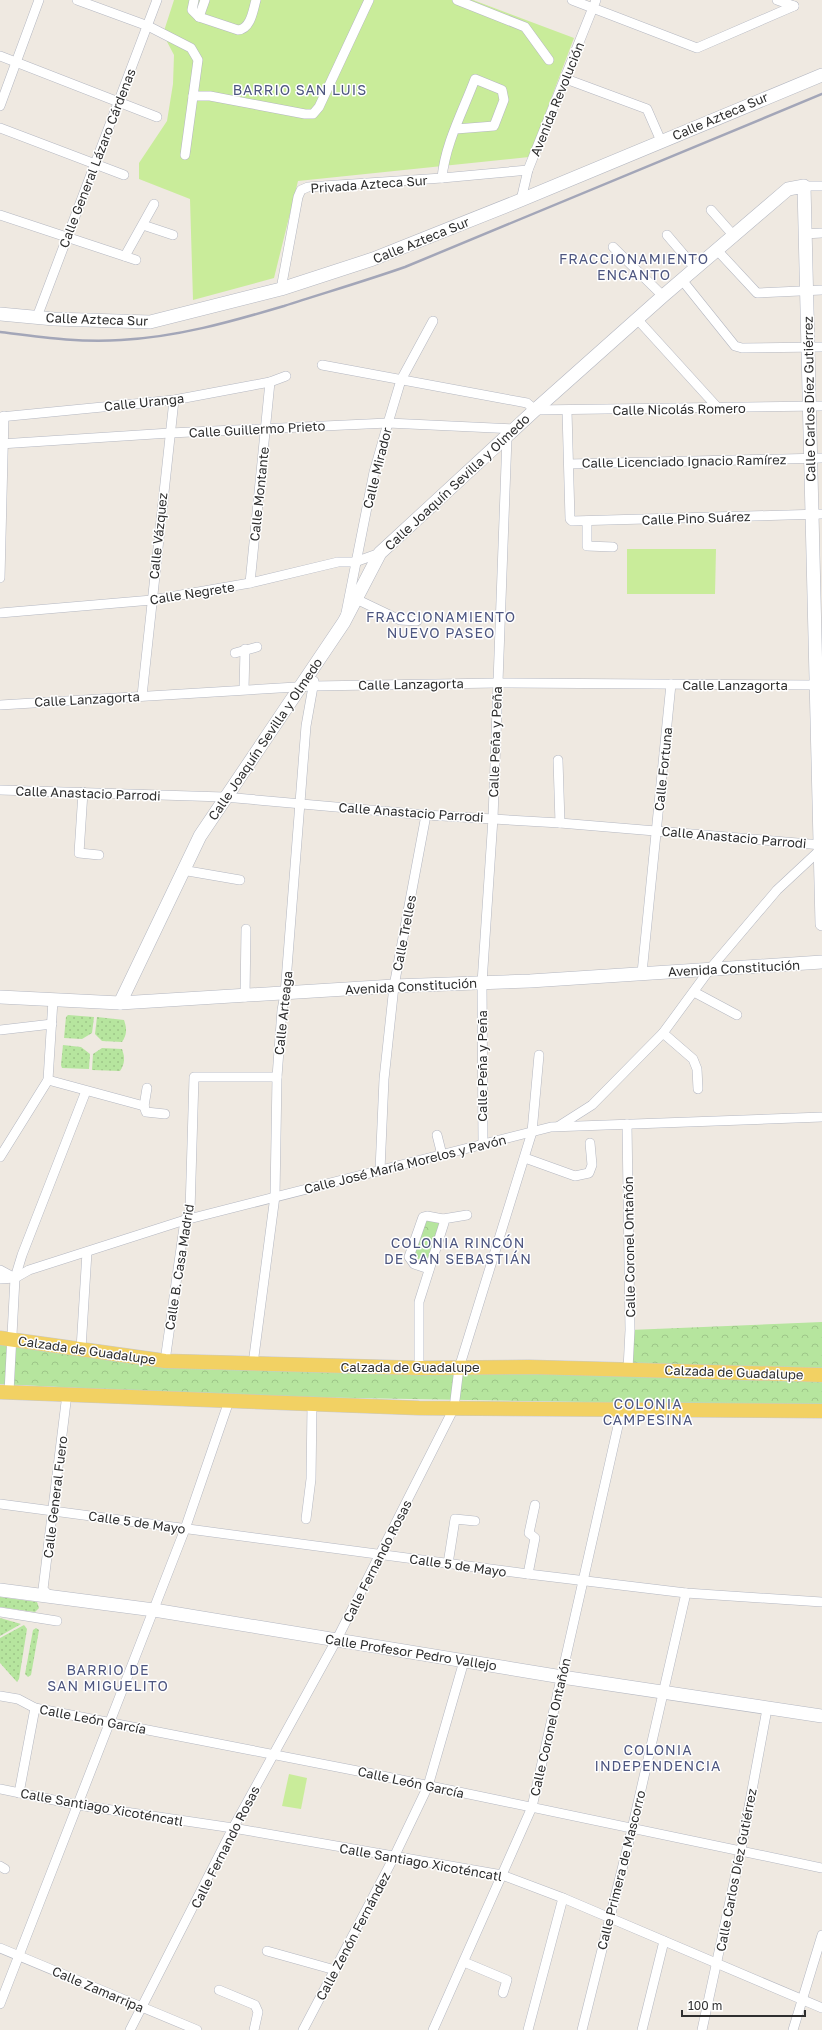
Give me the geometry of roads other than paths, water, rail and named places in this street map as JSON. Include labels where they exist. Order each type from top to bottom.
[{"type":"main road","name":"Calzada de Guadalupe","points":[[6,1339],[165,1361],[460,1368],[628,1369],[822,1375]]},
{"type":"main road","points":[[5,1392],[312,1405],[454,1408],[822,1411]]},
{"type":"street","points":[[0,106],[39,0]]},
{"type":"street","points":[[77,0],[148,26],[191,48],[198,60],[185,155]]},
{"type":"street","name":"Calle General Lázaro Cárdenas","points":[[37,317],[157,0]]},
{"type":"street","points":[[194,0],[192,10],[200,17],[238,30],[243,30],[247,26],[256,0]]},
{"type":"street","points":[[200,17],[205,0]]},
{"type":"street","points":[[193,96],[210,96],[305,114],[313,114],[319,107],[360,23],[369,0]]},
{"type":"street","points":[[456,0],[526,28],[549,60]]},
{"type":"street","points":[[572,0],[595,4],[697,48],[794,6],[777,0]]},
{"type":"street","name":"Avenida Revolución","points":[[521,200],[528,170],[595,4]]},
{"type":"street","points":[[0,56],[157,117]]},
{"type":"street","name":"Calle Azteca Sur","points":[[0,312],[37,317],[150,322],[281,289],[373,259],[521,200],[822,75]]},
{"type":"street","points":[[456,129],[494,126],[504,100],[502,90],[475,79],[456,129],[444,161],[442,178],[528,170]]},
{"type":"street","points":[[566,79],[647,109],[661,141]]},
{"type":"street","points":[[0,128],[124,175]]},
{"type":"street","name":"Privada Azteca Sur","points":[[281,289],[298,197],[301,190],[308,187],[442,178]]},
{"type":"street","points":[[804,186],[822,186]]},
{"type":"street","name":"Calle Carlos Díez Gutiérrez","points":[[804,186],[809,406],[816,458],[822,924]]},
{"type":"street","name":"Calle Joaquín Sevilla y Olmedo","points":[[120,1003],[182,870],[200,836],[224,798],[344,622],[380,553],[535,410],[638,320],[663,296],[788,189],[804,186]]},
{"type":"street","points":[[125,256],[154,204]]},
{"type":"street","points":[[711,210],[734,236]]},
{"type":"street","points":[[0,215],[136,260]]},
{"type":"street","points":[[142,225],[173,235]]},
{"type":"street","points":[[804,234],[822,233]]},
{"type":"street","points":[[667,235],[696,269]]},
{"type":"street","points":[[613,247],[663,296]]},
{"type":"street","points":[[718,250],[757,294],[822,290]]},
{"type":"street","points":[[682,280],[735,346],[742,348],[822,347]]},
{"type":"street","points":[[638,320],[718,408]]},
{"type":"street","name":"Calle Mirador","points":[[344,622],[374,472],[388,423],[401,380],[433,321]]},
{"type":"street","points":[[322,365],[527,403],[535,410]]},
{"type":"street","name":"Calle Uranga","points":[[2,416],[174,400],[270,382],[286,376]]},
{"type":"street","name":"Calle Montante","points":[[250,583],[270,382]]},
{"type":"street","name":"Calle Vázquez","points":[[142,696],[174,400]]},
{"type":"street","name":"Calle Nicolás Romero","points":[[535,410],[567,411],[822,406]]},
{"type":"street","points":[[567,411],[569,464]]},
{"type":"street","points":[[0,578],[2,416]]},
{"type":"street","name":"Calle Guillermo Prieto","points":[[2,444],[170,433],[388,423],[511,433]]},
{"type":"street","name":"Calle Peña y Peña","points":[[483,1144],[482,983],[493,818],[497,683],[511,433]]},
{"type":"street","name":"Calle Licenciado Ignacio Ramírez","points":[[569,464],[816,458]]},
{"type":"street","name":"Calle Pino Suárez","points":[[569,464],[570,519],[572,521],[817,514]]},
{"type":"street","points":[[586,521],[587,546],[613,547]]},
{"type":"street","name":"Calle Negrete","points":[[0,614],[152,600],[250,583],[338,562],[355,562],[380,553]]},
{"type":"street","points":[[356,599],[400,620],[417,621]]},
{"type":"street","points":[[235,652],[257,647]]},
{"type":"street","points":[[244,689],[245,649]]},
{"type":"street","name":"Calle Arteaga","points":[[253,1364],[275,1196],[277,1076],[282,1010],[285,994],[306,726],[318,662]]},
{"type":"street","name":"Calle Lanzagorta","points":[[0,705],[313,686],[497,683],[819,686]]},
{"type":"street","name":"Calle Fortuna","points":[[642,973],[671,684]]},
{"type":"street","points":[[558,760],[560,823]]},
{"type":"street","name":"Calle Anastacio Parrodi","points":[[0,790],[224,798],[426,816],[493,818],[656,830],[821,846]]},
{"type":"street","points":[[83,792],[79,853],[99,856]]},
{"type":"street","name":"Calle Trelles","points":[[380,1170],[384,1079],[394,986],[426,816]]},
{"type":"street","points":[[559,1126],[592,1105],[664,1033],[710,969],[777,890],[821,846]]},
{"type":"street","points":[[182,870],[240,880]]},
{"type":"street","points":[[244,997],[246,929]]},
{"type":"street","name":"Avenida Constitución","points":[[0,997],[120,1003],[244,997],[394,986],[482,983],[822,962]]},
{"type":"street","points":[[694,992],[737,1015]]},
{"type":"street","points":[[0,1157],[48,1080],[53,1000]]},
{"type":"street","points":[[0,1030],[52,1024]]},
{"type":"street","points":[[664,1033],[693,1059],[697,1069],[698,1089]]},
{"type":"street","name":"Calle Fernando Rosas","points":[[130,2030],[233,1828],[337,1639],[381,1555],[454,1408],[460,1368],[532,1132],[539,1055]]},
{"type":"street","name":"Calle B. Casa Madrid","points":[[165,1361],[185,1220],[190,1211],[194,1077],[277,1076]]},
{"type":"street","points":[[48,1080],[144,1106]]},
{"type":"street","points":[[147,1088],[144,1106],[146,1112],[165,1114]]},
{"type":"street","points":[[5,1392],[6,1339],[15,1278],[22,1255],[86,1091]]},
{"type":"street","points":[[592,1105],[589,1118],[593,1122],[602,1125]]},
{"type":"street","name":"Calle José María Morelos y Pavón","points":[[0,1279],[15,1278],[29,1270],[185,1220],[275,1196],[559,1126],[822,1117]]},
{"type":"street","name":"Calle Coronel Ontañón","points":[[628,1124],[630,1330],[628,1369]]},
{"type":"street","points":[[437,1135],[442,1155]]},
{"type":"street","points":[[524,1158],[575,1176],[589,1173],[592,1165],[590,1143]]},
{"type":"street","points":[[429,1269],[414,1264],[409,1257],[423,1217],[440,1217],[443,1219],[468,1215]]},
{"type":"street","points":[[419,1366],[419,1302],[444,1223],[443,1219]]},
{"type":"street","points":[[81,1349],[87,1252]]},
{"type":"street","points":[[0,1270],[15,1278]]},
{"type":"street","name":"Calle General Fuero","points":[[50,1597],[43,1589],[67,1394]]},
{"type":"street","points":[[0,2004],[20,1957],[185,1529],[229,1401]]},
{"type":"street","points":[[306,1519],[310,1479],[312,1405]]},
{"type":"street","name":"Calle Coronel Ontañón","points":[[433,2030],[532,1807],[562,1677],[582,1580],[618,1426],[619,1409]]},
{"type":"street","name":"Calle 5 de Mayo","points":[[0,1504],[528,1574],[686,1592],[822,1602]]},
{"type":"street","points":[[528,1574],[535,1538],[529,1533],[535,1505]]},
{"type":"street","points":[[448,1564],[455,1519],[475,1521]]},
{"type":"street","name":"Calle Profesor Pedro Vallejo","points":[[0,1590],[154,1610],[562,1677],[767,1709],[822,1716]]},
{"type":"street","name":"Calle Primera de Mascorro","points":[[582,2030],[632,1829],[686,1592]]},
{"type":"street","points":[[0,1612],[57,1621]]},
{"type":"street","name":"Calle Zenón Fernández","points":[[303,2030],[394,1857],[428,1786],[464,1661]]},
{"type":"street","name":"Calle León García","points":[[0,1696],[18,1699],[35,1708],[532,1807],[822,1868]]},
{"type":"street","points":[[19,1792],[35,1708]]},
{"type":"street","name":"Calle Carlos Díez Gutiérrez","points":[[702,2030],[741,1850],[767,1709]]},
{"type":"street","name":"Calle Santiago Xicoténcatl","points":[[0,1789],[78,1805],[233,1828],[502,1875],[563,1898],[717,1962],[822,2008]]},
{"type":"street","points":[[528,2030],[563,1898]]},
{"type":"street","points":[[793,2030],[822,1935]]},
{"type":"street","points":[[642,2030],[664,1941]]},
{"type":"street","name":"Calle Zamarripa","points":[[0,1948],[197,2030]]},
{"type":"street","points":[[267,1951],[335,1970]]},
{"type":"street","points":[[464,1962],[507,1980],[503,1993]]},
{"type":"street","points":[[219,1990],[255,2005],[258,2012],[254,2030]]},
{"type":"railway","points":[[0,332],[45,338],[90,341],[121,340],[162,336],[183,332],[264,312],[405,267],[822,94]]},
{"type":"district","name":"BARRIO SAN LUIS","points":[[300,90]]},
{"type":"district","name":"FRACCIONAMIENTO ENCANTO","points":[[634,268]]},
{"type":"district","name":"FRACCIONAMIENTO NUEVO PASEO","points":[[441,626]]},
{"type":"district","name":"COLONIA RINCÓN DE SAN SEBASTIÁN","points":[[458,1252]]},
{"type":"district","name":"COLONIA CAMPESINA","points":[[648,1412]]},
{"type":"district","name":"BARRIO DE SAN MIGUELITO","points":[[108,1678]]},
{"type":"district","name":"COLONIA INDEPENDENCIA","points":[[658,1758]]}]
